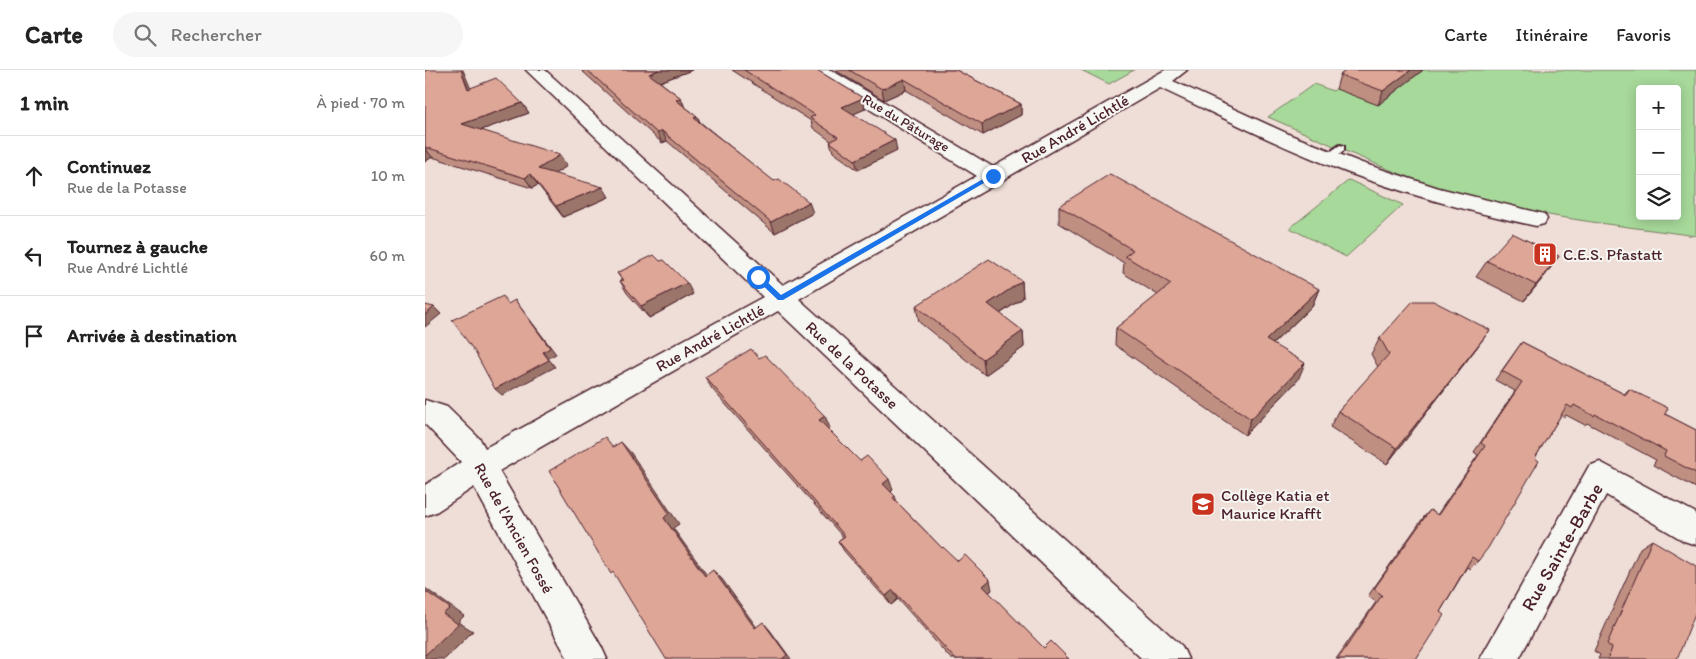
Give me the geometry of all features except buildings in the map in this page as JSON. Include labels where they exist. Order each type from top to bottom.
[{"type":"street","name":"Rue de la Potasse","points":[[535,70],[1169,659]]},
{"type":"street","name":"Rue du Pâturage","points":[[819,70],[993,176]]},
{"type":"street","name":"Rue André Lichtlé","points":[[425,502],[479,467],[781,298],[1178,70]]},
{"type":"street","points":[[1159,81],[1334,153],[1389,180],[1471,205],[1537,219]]},
{"type":"street","name":"Rue de l'Ancien Fossé","points":[[425,412],[437,416],[469,448],[588,659]]},
{"type":"street","name":"Rue Sainte-Barbe","points":[[1499,659],[1600,476],[1696,530]]},
{"type":"green space","points":[[1081,70],[1134,70],[1109,84]]},
{"type":"green space","points":[[1361,70],[1696,70],[1696,236],[1562,217],[1483,201],[1400,174],[1268,117],[1314,84],[1333,91]]},
{"type":"green space","points":[[1349,180],[1403,205],[1346,257],[1290,228]]},
{"type":"place","name":"C.E.S. Pfastatt","points":[[1545,254]]},
{"type":"place","name":"Collège Katia et Maurice Krafft","points":[[1203,504]]},
{"type":"route","points":[[758,277],[781,298],[993,176]]}]
